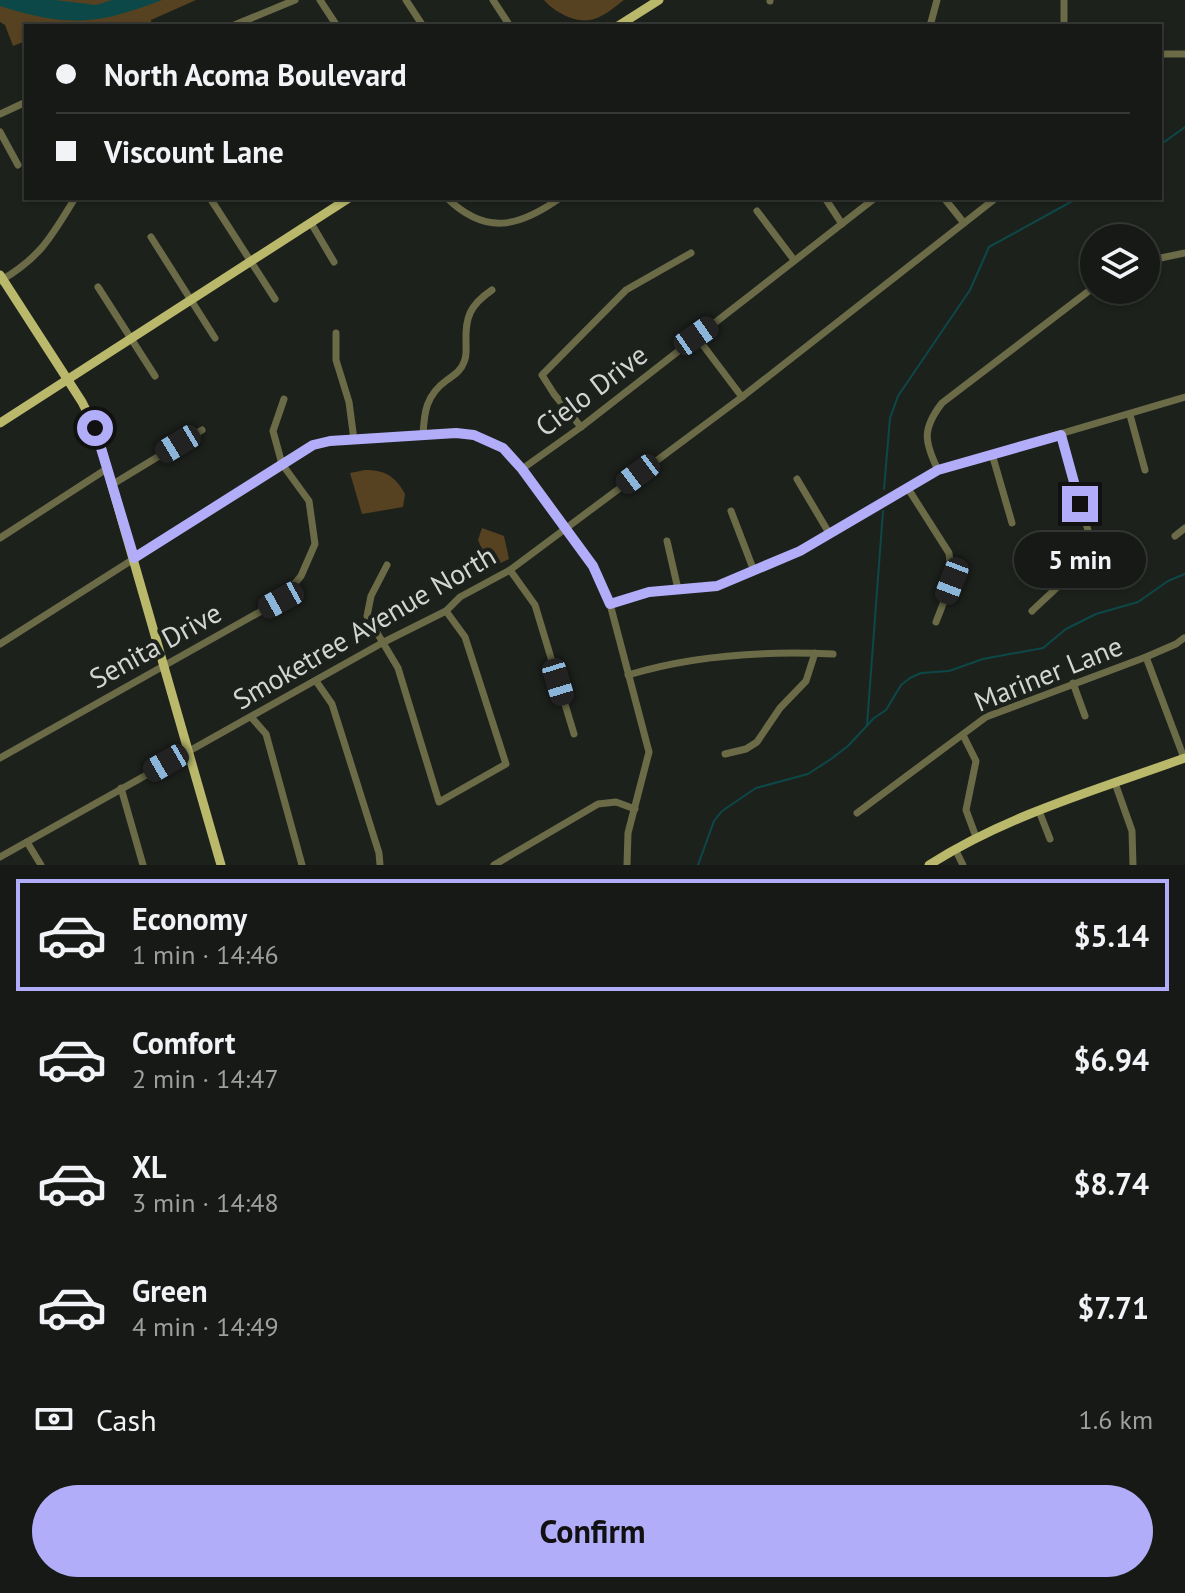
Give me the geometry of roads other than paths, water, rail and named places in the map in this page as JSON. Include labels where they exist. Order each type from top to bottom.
[{"type":"main road","points":[[621,24],[659,0]]},
{"type":"main road","points":[[0,423],[346,200]]},
{"type":"main road","points":[[1,278],[95,428],[221,865]]},
{"type":"main road","points":[[929,865],[976,837],[1184,758]]},
{"type":"street","points":[[237,24],[295,0]]},
{"type":"street","points":[[320,0],[336,24]]},
{"type":"street","points":[[406,0],[422,24]]},
{"type":"street","points":[[493,0],[509,24]]},
{"type":"street","points":[[931,24],[937,0]]},
{"type":"street","points":[[1064,0],[1064,24]]},
{"type":"street","points":[[1162,54],[1185,54]]},
{"type":"street","points":[[0,114],[24,103]]},
{"type":"street","points":[[0,132],[18,165]]},
{"type":"street","points":[[1,278],[20,270],[44,247],[74,200]]},
{"type":"street","points":[[211,200],[275,299]]},
{"type":"street","points":[[449,200],[460,212],[478,220],[499,223],[521,221],[557,200]]},
{"type":"street","points":[[826,200],[842,224]]},
{"type":"street","name":"Cielo Drive","points":[[522,469],[749,299],[872,200]]},
{"type":"street","points":[[946,200],[964,223]]},
{"type":"street","name":"Smoketree Avenue North","points":[[0,857],[382,643],[446,611],[460,597],[510,570],[742,397],[993,200]]},
{"type":"street","points":[[757,211],[794,260]]},
{"type":"street","points":[[311,223],[334,262]]},
{"type":"street","points":[[151,237],[215,338]]},
{"type":"street","points":[[581,427],[542,375],[626,290],[691,253]]},
{"type":"street","points":[[1160,258],[1185,253]]},
{"type":"street","points":[[98,287],[155,376]]},
{"type":"street","points":[[423,436],[425,410],[430,396],[456,374],[466,358],[468,313],[473,304],[492,290]]},
{"type":"street","points":[[938,470],[929,451],[927,422],[942,403],[1080,298]]},
{"type":"street","points":[[336,333],[336,360],[349,402],[354,440]]},
{"type":"street","points":[[696,336],[742,397]]},
{"type":"street","points":[[610,604],[649,592],[717,586],[800,551],[938,470],[1185,397]]},
{"type":"street","points":[[282,464],[273,431],[284,399]]},
{"type":"street","points":[[1130,415],[1145,470]]},
{"type":"street","points":[[113,484],[202,430]]},
{"type":"street","points":[[0,644],[319,443],[456,433],[474,435],[503,448],[522,469],[593,566],[610,604],[649,752],[627,840],[627,865]]},
{"type":"street","points":[[1032,611],[1083,559],[1088,547],[1089,534],[1061,435]]},
{"type":"street","points":[[992,454],[1012,523]]},
{"type":"street","name":"Senita Drive","points":[[0,758],[281,600],[301,576],[315,544],[309,501],[282,464]]},
{"type":"street","points":[[0,538],[108,468]]},
{"type":"street","points":[[797,479],[829,533]]},
{"type":"street","points":[[907,487],[949,553],[952,581],[936,622]]},
{"type":"street","points":[[731,511],[754,571]]},
{"type":"street","points":[[1175,536],[1185,528]]},
{"type":"street","points":[[667,541],[678,589]]},
{"type":"street","points":[[387,565],[371,596],[367,616],[398,668],[439,802],[506,764],[465,637],[446,611]]},
{"type":"street","points":[[510,570],[535,605],[574,734]]},
{"type":"street","name":"Mariner Lane","points":[[857,813],[995,713],[1146,657],[1184,638]]},
{"type":"street","points":[[628,675],[672,663],[796,652],[833,654]]},
{"type":"street","points":[[725,754],[746,749],[757,742],[780,708],[806,681],[815,653]]},
{"type":"street","points":[[1146,657],[1184,758]]},
{"type":"street","points":[[316,681],[332,704],[379,853],[380,865]]},
{"type":"street","points":[[1073,683],[1085,716]]},
{"type":"street","points":[[251,717],[266,734],[302,865]]},
{"type":"street","points":[[963,735],[976,761],[966,810],[976,837]]},
{"type":"street","points":[[1115,783],[1132,831],[1133,865]]},
{"type":"street","points":[[121,788],[143,865]]},
{"type":"street","points":[[494,865],[598,804],[616,802],[635,809]]},
{"type":"street","points":[[1039,811],[1050,839]]},
{"type":"street","points":[[27,842],[41,865]]},
{"type":"street","points":[[955,849],[963,865]]},
{"type":"water","points":[[0,0],[55,0],[96,5],[112,0],[162,0],[101,18],[65,20],[0,6]]},
{"type":"waterway","points":[[1162,144],[1185,127]]},
{"type":"waterway","points":[[884,489],[890,418],[898,396],[970,290],[989,247],[1074,200]]},
{"type":"waterway","points":[[867,725],[883,511]]},
{"type":"waterway","points":[[698,865],[714,821],[722,811],[756,788],[808,774],[831,759],[886,710],[901,685],[910,678],[921,673],[949,671],[983,659],[1043,648],[1066,629],[1096,614],[1138,602],[1168,581],[1185,574]]}]
